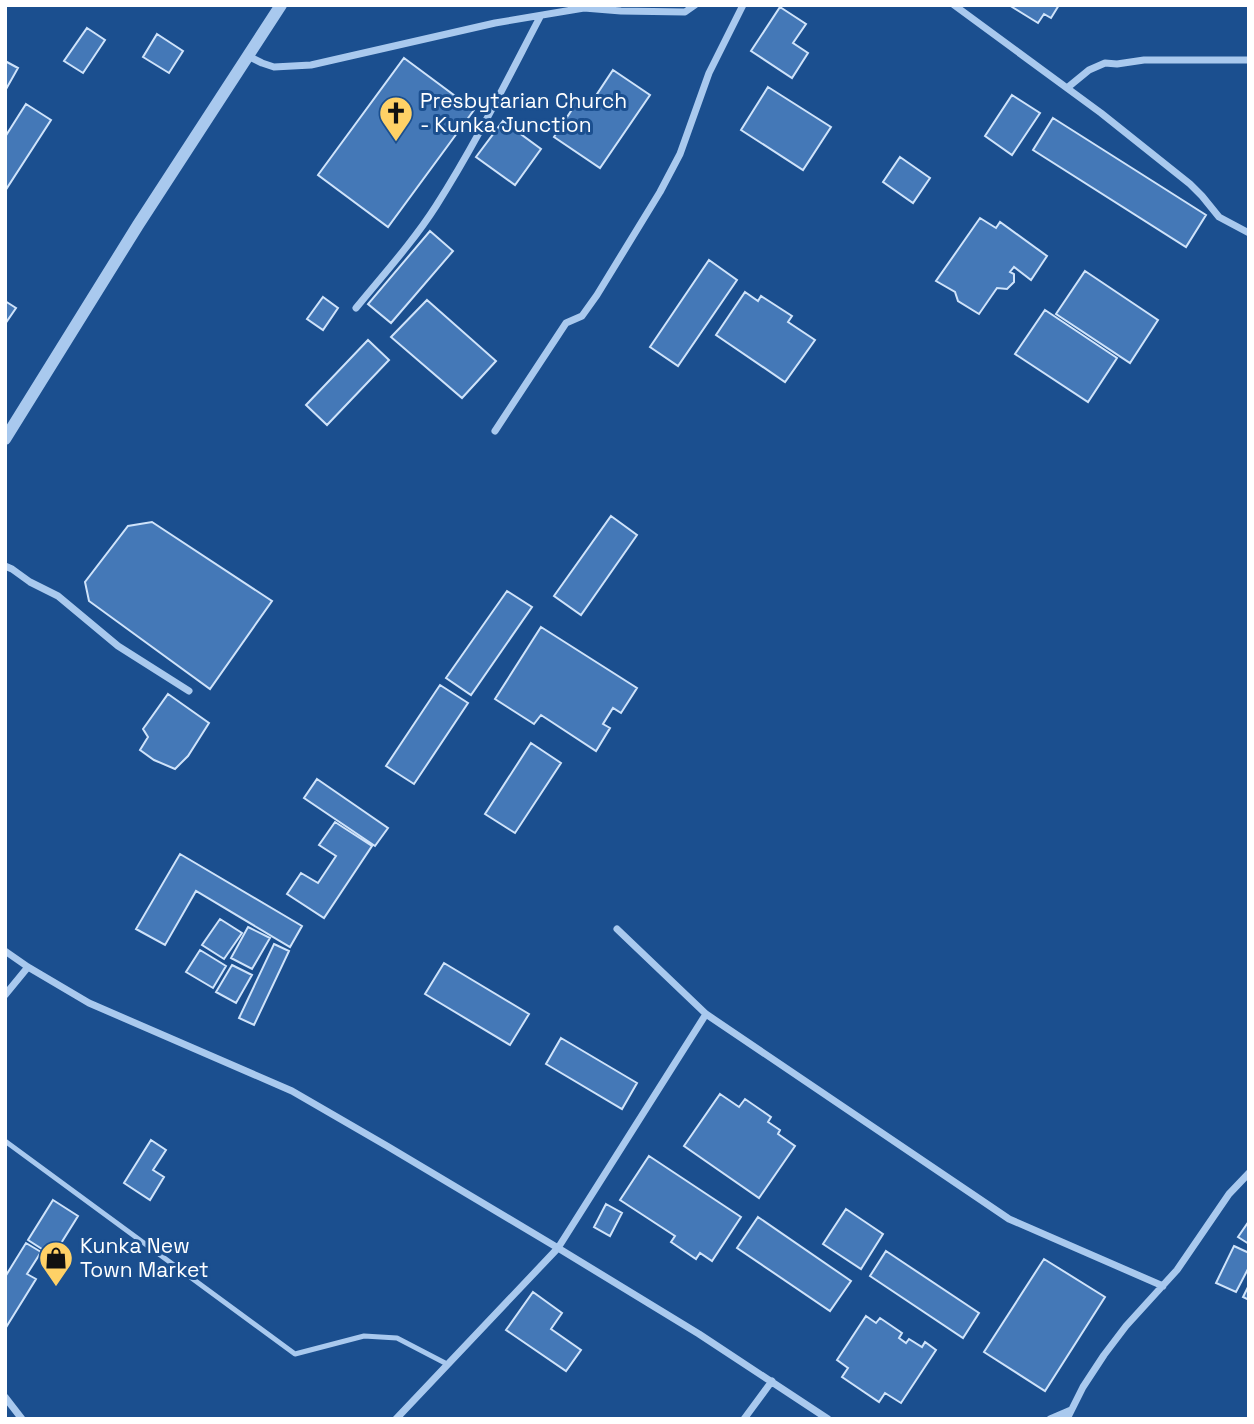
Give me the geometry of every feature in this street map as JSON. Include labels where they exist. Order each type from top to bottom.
[{"type":"street","points":[[5,439],[124,247],[281,5]]},
{"type":"street","points":[[247,55],[274,67],[311,65],[495,23],[584,8],[685,12],[695,5]]},
{"type":"street","points":[[495,431],[566,323],[582,316],[590,305],[660,192],[680,154],[709,73],[743,5]]},
{"type":"street","points":[[954,5],[1101,113],[1190,184],[1219,217],[1249,233]]},
{"type":"street","points":[[356,308],[435,208],[473,144],[540,17]]},
{"type":"street","points":[[1068,88],[1089,71],[1105,63],[1144,60],[1249,60]]},
{"type":"street","points":[[5,566],[30,583],[58,596],[118,646],[189,691]]},
{"type":"street","points":[[618,929],[706,1014],[1009,1219],[1163,1286]]},
{"type":"street","points":[[5,951],[89,1003],[292,1091],[699,1334],[828,1419]]},
{"type":"street","points":[[5,995],[28,967]]},
{"type":"street","points":[[396,1419],[558,1248],[706,1014]]},
{"type":"street","points":[[1068,1419],[1083,1387],[1104,1355],[1126,1326],[1177,1270],[1229,1194],[1249,1173]]},
{"type":"street","points":[[744,1419],[772,1381]]},
{"type":"street","points":[[5,1397],[18,1417]]},
{"type":"street","points":[[1050,1419],[1071,1410]]},
{"type":"lane","points":[[5,1141],[295,1354],[364,1336],[397,1338],[447,1364]]},
{"type":"building","points":[[1009,5],[1059,5],[1051,18],[1044,14],[1038,23]]},
{"type":"building","points":[[780,7],[806,24],[793,43],[808,53],[792,78],[751,51]]},
{"type":"building","points":[[87,28],[105,40],[83,73],[64,61]]},
{"type":"building","points":[[157,34],[183,51],[169,73],[143,57]]},
{"type":"building","name":"Presbytarian Church - Kunka Junction","points":[[404,58],[474,110],[388,227],[318,175]]},
{"type":"building","points":[[5,61],[18,68],[5,91]]},
{"type":"building","points":[[613,70],[650,95],[600,168],[554,137],[577,102],[587,109]]},
{"type":"building","points":[[768,87],[831,127],[803,170],[741,130]]},
{"type":"building","points":[[1012,95],[1040,113],[1012,155],[985,136]]},
{"type":"building","points":[[26,104],[51,120],[5,191],[5,137]]},
{"type":"building","points":[[1053,118],[1206,215],[1186,247],[1033,150]]},
{"type":"building","points":[[503,121],[541,149],[515,185],[476,157]]},
{"type":"building","points":[[900,157],[930,178],[913,203],[883,182]]},
{"type":"building","points":[[980,218],[996,228],[1000,222],[1047,256],[1031,280],[1014,267],[1010,272],[1014,274],[1014,282],[1007,289],[997,288],[979,314],[958,301],[955,292],[936,281]]},
{"type":"building","points":[[430,231],[453,251],[391,323],[368,304]]},
{"type":"building","points":[[709,260],[737,280],[678,366],[650,347]]},
{"type":"building","points":[[1085,271],[1158,320],[1130,363],[1056,314]]},
{"type":"building","points":[[745,292],[758,301],[761,296],[792,316],[788,322],[815,340],[785,382],[716,335]]},
{"type":"building","points":[[323,297],[338,308],[323,330],[307,319]]},
{"type":"building","points":[[427,300],[496,361],[462,398],[391,337]]},
{"type":"building","points":[[5,301],[16,308],[5,324]]},
{"type":"building","points":[[1045,310],[1117,358],[1088,402],[1015,354]]},
{"type":"building","points":[[368,340],[389,360],[327,425],[306,405]]},
{"type":"building","points":[[611,516],[637,535],[581,615],[554,596]]},
{"type":"building","points":[[152,522],[272,601],[210,689],[89,601],[85,582],[128,526]]},
{"type":"building","points":[[507,591],[532,607],[471,695],[446,678]]},
{"type":"building","points":[[541,627],[637,688],[621,713],[613,708],[603,724],[610,728],[596,751],[541,715],[534,724],[495,699]]},
{"type":"building","points":[[440,685],[468,703],[414,784],[386,766]]},
{"type":"building","points":[[168,694],[209,723],[188,756],[175,769],[154,760],[140,750],[148,737],[143,729]]},
{"type":"building","points":[[531,743],[561,763],[515,833],[485,814]]},
{"type":"building","points":[[317,779],[388,828],[375,846],[304,798]]},
{"type":"building","points":[[335,822],[372,846],[324,918],[287,894],[301,873],[318,883],[336,856],[319,845]]},
{"type":"building","points":[[180,854],[302,926],[290,947],[196,891],[165,945],[136,929]]},
{"type":"building","points":[[220,919],[242,933],[224,959],[202,945]]},
{"type":"building","points":[[248,927],[270,938],[252,969],[231,958]]},
{"type":"building","points":[[274,944],[289,951],[254,1025],[239,1018]]},
{"type":"building","points":[[200,950],[226,966],[213,988],[186,972]]},
{"type":"building","points":[[444,963],[529,1014],[510,1045],[425,994]]},
{"type":"building","points":[[232,965],[252,975],[236,1003],[216,992]]},
{"type":"building","points":[[561,1038],[637,1083],[622,1109],[546,1064]]},
{"type":"building","points":[[720,1094],[739,1107],[745,1099],[771,1117],[768,1122],[780,1130],[778,1134],[795,1146],[759,1198],[684,1146]]},
{"type":"building","points":[[151,1140],[166,1150],[153,1170],[164,1177],[150,1200],[124,1183]]},
{"type":"building","points":[[649,1156],[741,1217],[712,1261],[700,1253],[696,1259],[671,1242],[675,1236],[620,1200]]},
{"type":"building","points":[[53,1200],[78,1216],[53,1256],[28,1240]]},
{"type":"building","points":[[606,1204],[622,1213],[610,1236],[594,1227]]},
{"type":"building","points":[[846,1209],[883,1234],[861,1269],[823,1244]]},
{"type":"building","points":[[758,1217],[851,1281],[830,1311],[737,1248]]},
{"type":"building","points":[[1249,1221],[1249,1244],[1238,1237]]},
{"type":"building","points":[[26,1243],[41,1252],[27,1274],[36,1279],[5,1329],[5,1277]]},
{"type":"building","points":[[1234,1246],[1249,1253],[1249,1267],[1236,1292],[1216,1283]]},
{"type":"building","points":[[886,1251],[979,1313],[963,1338],[870,1276]]},
{"type":"building","points":[[1044,1259],[1105,1297],[1045,1391],[984,1352]]},
{"type":"building","points":[[1249,1285],[1249,1300],[1243,1297]]},
{"type":"building","points":[[533,1292],[562,1313],[551,1329],[581,1350],[566,1371],[506,1330]]},
{"type":"building","points":[[866,1316],[876,1323],[880,1318],[902,1333],[899,1338],[906,1343],[909,1339],[922,1347],[925,1342],[936,1350],[901,1403],[885,1393],[879,1402],[842,1377],[848,1368],[837,1360]]},
{"type":"place","name":"Presbytarian Church - Kunka Junction","points":[[396,143]]},
{"type":"place","name":"Kunka New Town Market","points":[[56,1288]]}]
